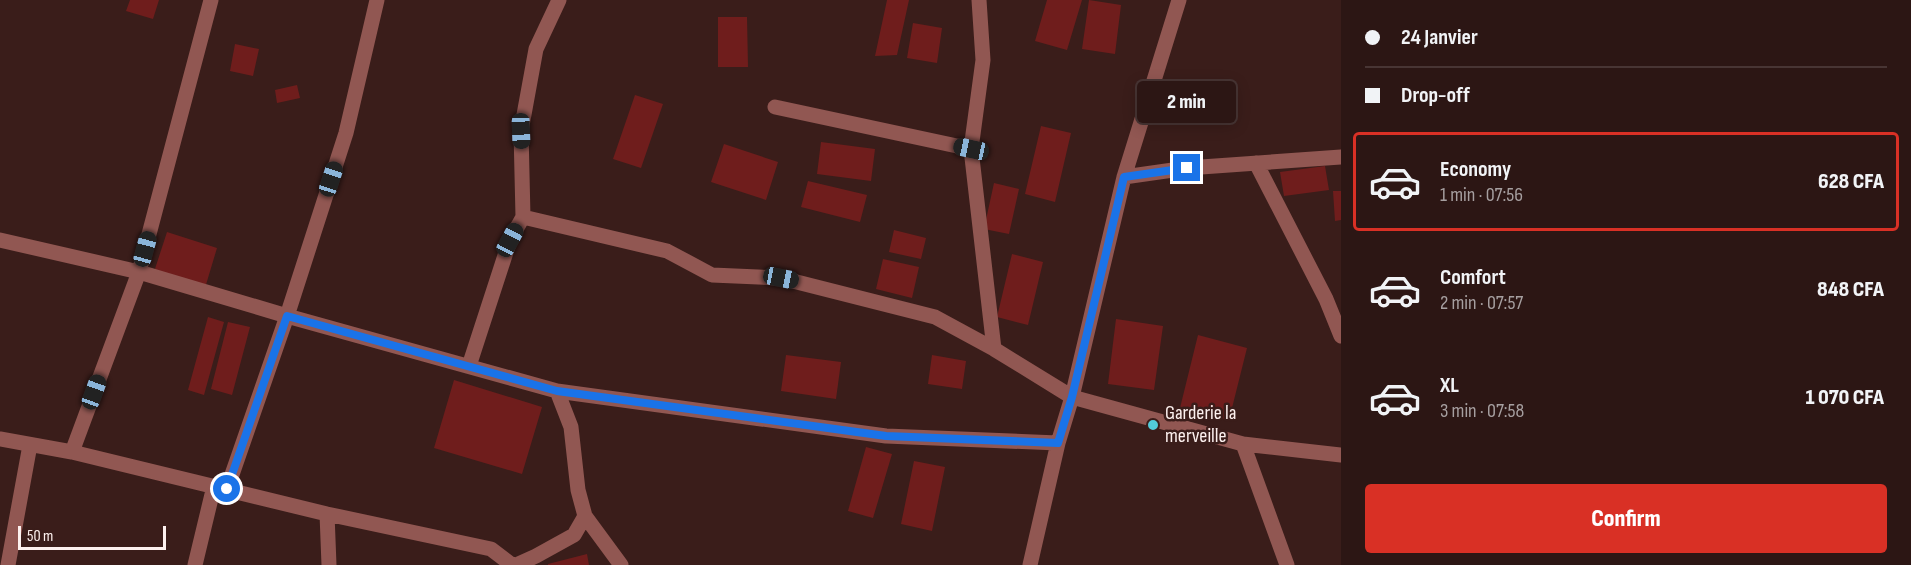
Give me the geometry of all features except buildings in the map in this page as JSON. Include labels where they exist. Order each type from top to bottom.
[{"type":"street","points":[[72,452],[139,272],[211,0]]},
{"type":"street","points":[[195,565],[220,487],[287,316],[346,133],[377,0]]},
{"type":"street","points":[[469,366],[510,240],[523,217],[521,131],[536,49],[564,0]]},
{"type":"street","points":[[979,0],[983,60],[971,149],[994,349]]},
{"type":"street","points":[[1030,565],[1124,177],[1179,0]]},
{"type":"street","points":[[775,106],[971,149]]},
{"type":"street","points":[[1124,177],[1187,168],[1341,157]]},
{"type":"street","points":[[1256,163],[1333,299],[1341,336]]},
{"type":"street","points":[[523,217],[667,251],[712,275],[781,278],[935,317],[994,349],[1072,397],[1243,444],[1341,455]]},
{"type":"street","points":[[0,240],[139,272],[557,391],[886,436],[1058,443]]},
{"type":"street","points":[[557,391],[571,427],[578,490],[585,516],[621,565]]},
{"type":"street","points":[[0,439],[72,452],[327,514],[491,549],[514,565],[574,535],[585,516]]},
{"type":"street","points":[[1243,444],[1287,565]]},
{"type":"street","points":[[8,565],[30,445]]},
{"type":"street","points":[[327,514],[329,565]]},
{"type":"place","name":"Garderie la merveille","points":[[1153,425]]},
{"type":"route","points":[[227,489],[287,316],[557,391],[886,436],[1058,443],[1072,397],[1124,177],[1187,168]]}]
